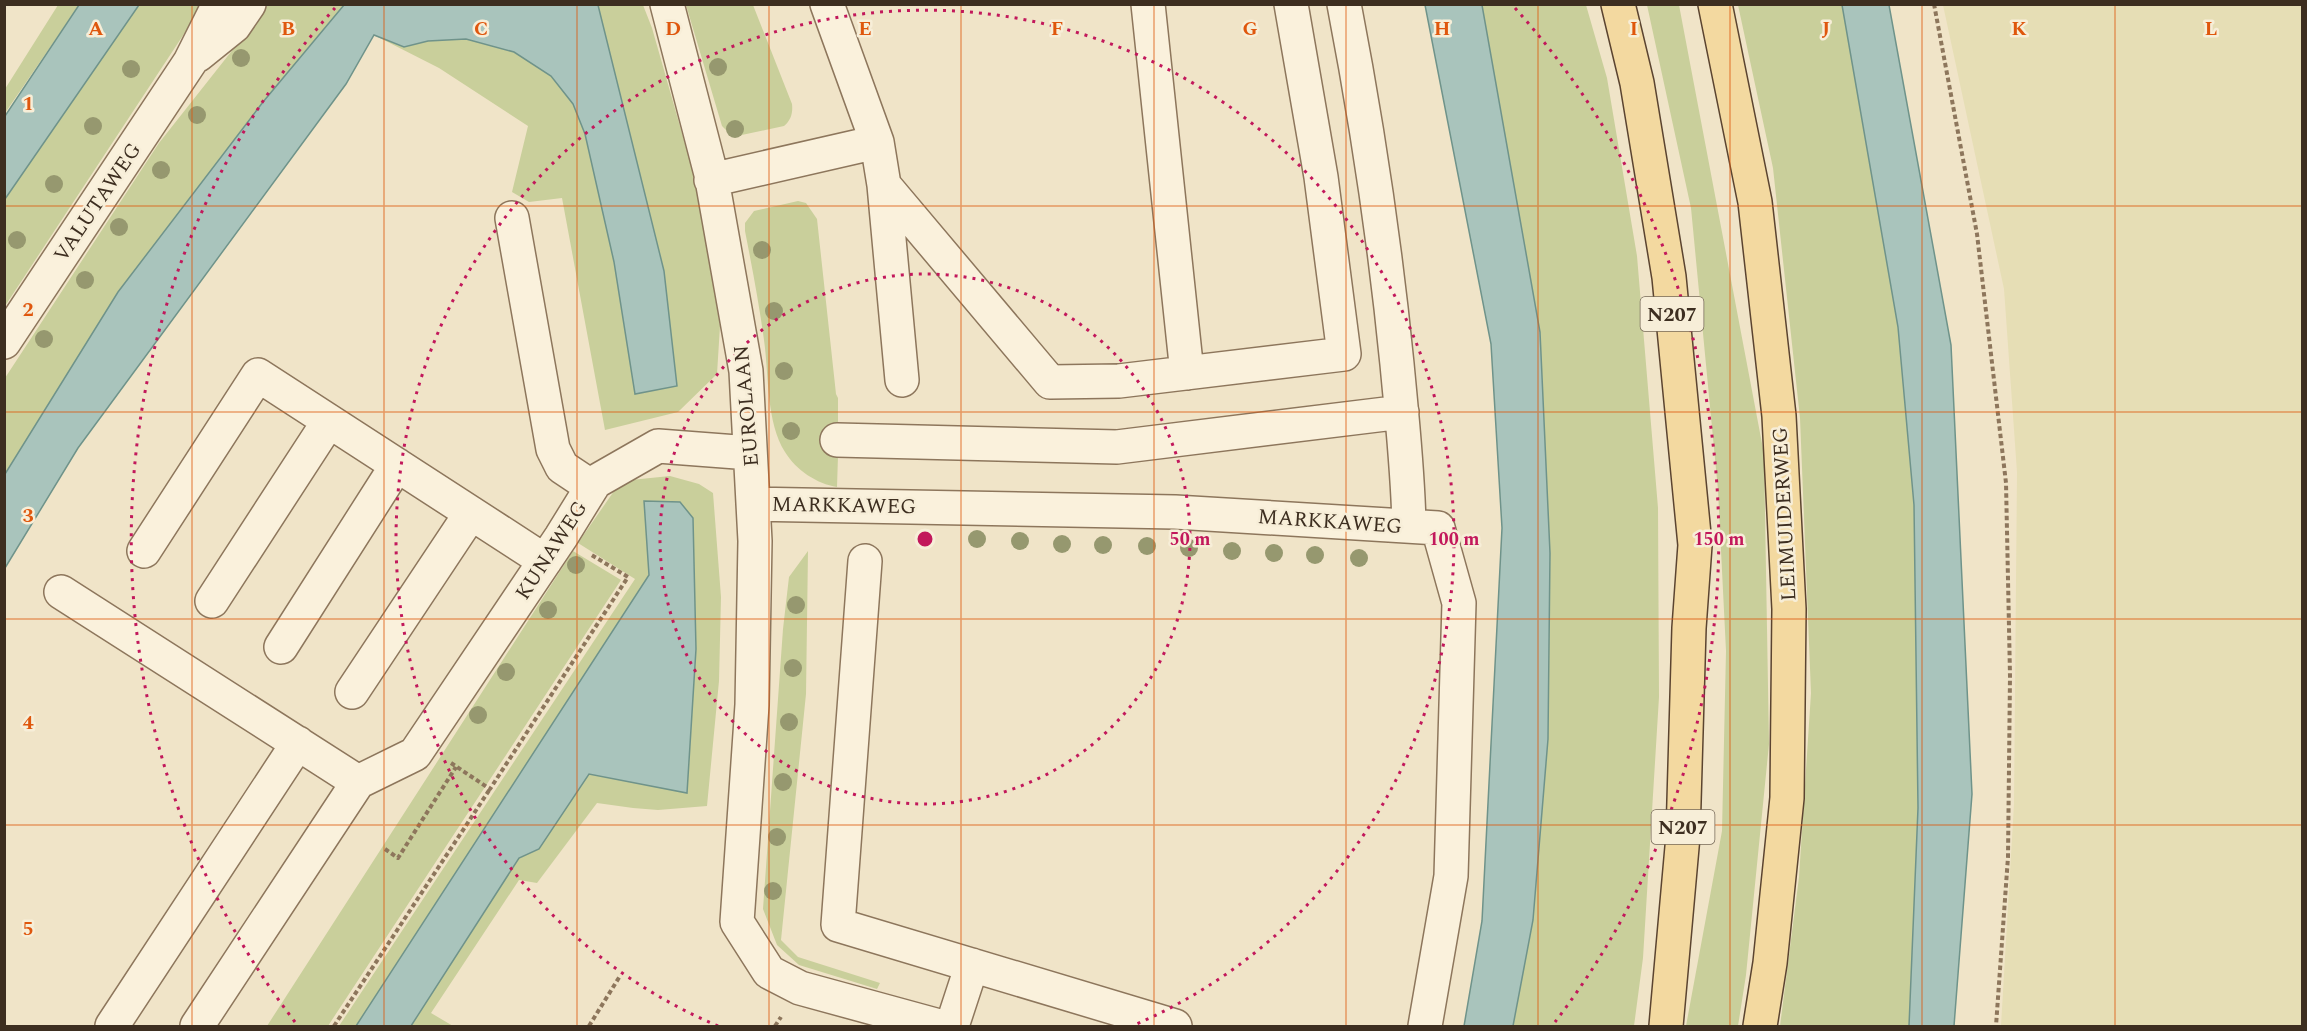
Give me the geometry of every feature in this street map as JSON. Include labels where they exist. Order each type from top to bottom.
[{"type":"main road","name":"N207","points":[[1618,4],[1637,83],[1669,277],[1695,545],[1689,628],[1683,836],[1666,1026]]},
{"type":"main road","name":"LEIMUIDERWEG","points":[[1715,4],[1755,202],[1779,416],[1789,609],[1787,798],[1770,963],[1760,1026]]},
{"type":"street","name":"VALUTAWEG","points":[[4,342],[190,62],[219,4]]},
{"type":"street","name":"VALUTAWEG","points":[[190,62],[234,26],[249,4]]},
{"type":"street","name":"EUROLAAN","points":[[667,4],[711,180],[746,371],[755,541],[752,705],[737,922],[769,972],[800,988],[939,1026]]},
{"type":"street","points":[[827,4],[877,142],[884,185],[902,380]]},
{"type":"street","points":[[1148,4],[1187,373]]},
{"type":"street","points":[[884,185],[1050,382],[1119,381],[1344,354],[1321,177],[1291,4]]},
{"type":"street","points":[[1344,4],[1362,98],[1391,302],[1408,472],[1409,526]]},
{"type":"street","points":[[711,180],[877,142]]},
{"type":"street","points":[[512,218],[553,449],[562,467],[592,487]]},
{"type":"street","points":[[144,551],[258,375],[471,513],[553,549]]},
{"type":"street","points":[[837,440],[1117,447],[1402,412]]},
{"type":"street","points":[[212,601],[329,421]]},
{"type":"street","name":"KUNAWEG","points":[[419,749],[553,549],[595,482],[658,446],[750,453]]},
{"type":"street","points":[[280,647],[397,465]]},
{"type":"street","name":"MARKKAWEG","points":[[753,504],[1175,512],[1438,528],[1459,603],[1451,876],[1425,1026]]},
{"type":"street","points":[[352,692],[471,513]]},
{"type":"street","points":[[865,561],[837,925],[1175,1026]]},
{"type":"street","points":[[61,592],[358,782]]},
{"type":"street","points":[[112,1026],[298,743]]},
{"type":"street","points":[[197,1026],[358,782],[419,749]]},
{"type":"street","points":[[952,1026],[972,966]]},
{"type":"path","points":[[1934,4],[1977,234],[2006,483],[2010,676],[2008,857],[1996,1026]]},
{"type":"path","points":[[334,1026],[628,577],[553,549]]},
{"type":"path","points":[[419,749],[456,766],[490,789]]},
{"type":"path","points":[[385,849],[398,858],[456,766]]},
{"type":"path","points":[[589,1026],[620,976]]},
{"type":"shaded area","points":[[1943,5],[2302,5],[2302,1026],[2001,1026],[2014,804],[2017,472],[2004,289]]},
{"type":"green space","points":[[58,5],[79,5],[5,113],[5,89]]},
{"type":"green space","points":[[139,5],[203,5],[5,306],[5,199]]},
{"type":"green space","points":[[268,5],[344,5],[263,102],[118,292],[5,474],[5,378],[159,143]]},
{"type":"green space","points":[[598,5],[643,5],[652,28],[695,179],[720,326],[717,374],[678,412],[605,430],[562,198],[529,202],[512,192],[528,126],[439,68],[374,35],[404,47],[428,41],[466,39],[514,52],[551,76],[573,104],[585,134],[614,262],[635,394]]},
{"type":"green space","points":[[686,5],[753,5],[792,104],[791,116],[784,126],[737,136],[722,126]]},
{"type":"green space","points":[[1482,5],[1586,5],[1607,78],[1637,256],[1658,508],[1659,697],[1643,958],[1634,1026],[1513,1026],[1533,920],[1548,739],[1550,553],[1540,332]]},
{"type":"green space","points":[[1647,5],[1679,5],[1764,454],[1769,744],[1746,975],[1738,1026],[1686,1026],[1722,831],[1726,651],[1718,490],[1691,208]]},
{"type":"green space","points":[[1738,5],[1842,5],[1898,327],[1914,505],[1918,808],[1909,1026],[1780,1026],[1799,877],[1811,693],[1800,418],[1773,168]]},
{"type":"green space","points":[[798,201],[806,203],[817,219],[838,398],[838,422],[833,428],[838,456],[837,487],[822,483],[801,470],[785,452],[774,427],[762,326],[745,231],[745,223],[754,211]]},
{"type":"green space","points":[[670,476],[699,484],[713,493],[721,597],[719,681],[707,806],[658,810],[597,803],[537,883],[519,880],[431,1013],[453,1026],[411,1026],[519,858],[539,849],[589,774],[687,792],[696,649],[693,518],[645,501],[649,575],[356,1026],[339,1026],[635,579],[578,543],[621,481]]},
{"type":"green space","points":[[573,551],[621,580],[328,1026],[267,1026]]},
{"type":"green space","points":[[808,551],[806,694],[781,940],[798,957],[880,983],[877,989],[799,965],[777,945],[763,909],[783,629],[789,577]]},
{"type":"water","points":[[79,5],[139,5],[5,199],[5,116]]},
{"type":"water","points":[[344,5],[598,5],[664,271],[677,386],[635,394],[614,262],[585,134],[573,104],[551,76],[514,52],[466,39],[428,41],[404,47],[374,35],[346,84],[78,448],[5,568],[5,474],[118,292],[263,102]]},
{"type":"water","points":[[1425,5],[1482,5],[1540,332],[1550,553],[1548,739],[1533,920],[1513,1026],[1464,1026],[1482,921],[1502,528],[1491,344]]},
{"type":"water","points":[[1842,5],[1889,5],[1951,345],[1972,794],[1954,1026],[1909,1026],[1918,808],[1914,505],[1898,327]]},
{"type":"water","points":[[644,501],[680,502],[693,518],[696,649],[687,793],[589,774],[539,849],[519,858],[411,1026],[356,1026],[649,575]]}]
